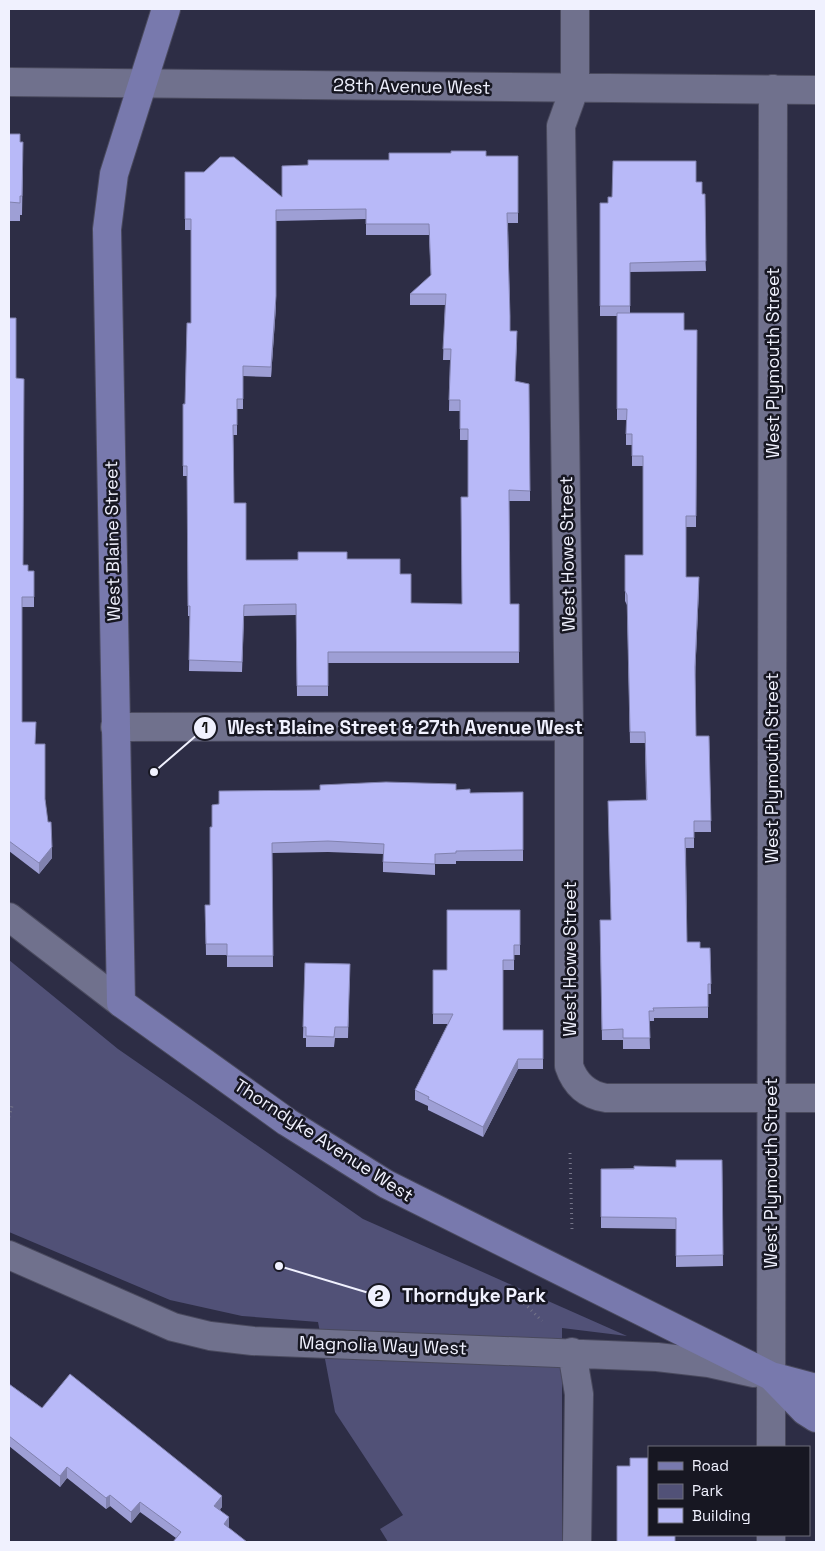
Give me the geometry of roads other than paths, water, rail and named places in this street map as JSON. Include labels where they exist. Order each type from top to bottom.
[{"type":"main road","name":"West Blaine Street","points":[[121,1003],[108,229],[114,174],[166,9]]},
{"type":"main road","name":"Thorndyke Avenue West","points":[[121,1003],[287,1122],[386,1184],[571,1278],[771,1376],[816,1388]]},
{"type":"main road","name":"Thorndyke Avenue West","points":[[771,1376],[816,1418]]},
{"type":"street","name":"West Howe Street","points":[[575,9],[575,87],[561,126],[569,726],[570,1066],[574,1079],[590,1094],[606,1098],[770,1098]]},
{"type":"street","name":"28th Avenue West","points":[[9,82],[816,90]]},
{"type":"street","name":"West Plymouth Street","points":[[771,1446],[770,1098],[773,89]]},
{"type":"street","points":[[115,727],[569,726]]},
{"type":"street","name":"Thorndyke Avenue West","points":[[9,917],[121,1003]]},
{"type":"street","points":[[770,1098],[816,1098]]},
{"type":"street","name":"Magnolia Way West","points":[[9,1255],[173,1327],[210,1336],[253,1340],[657,1357],[709,1363],[771,1376]]},
{"type":"street","points":[[572,1352],[580,1394],[577,1542]]},
{"type":"place","name":"West Blaine Street & 27th Avenue West","points":[[154,772]]},
{"type":"place","name":"Thorndyke Park","points":[[279,1266]]}]
